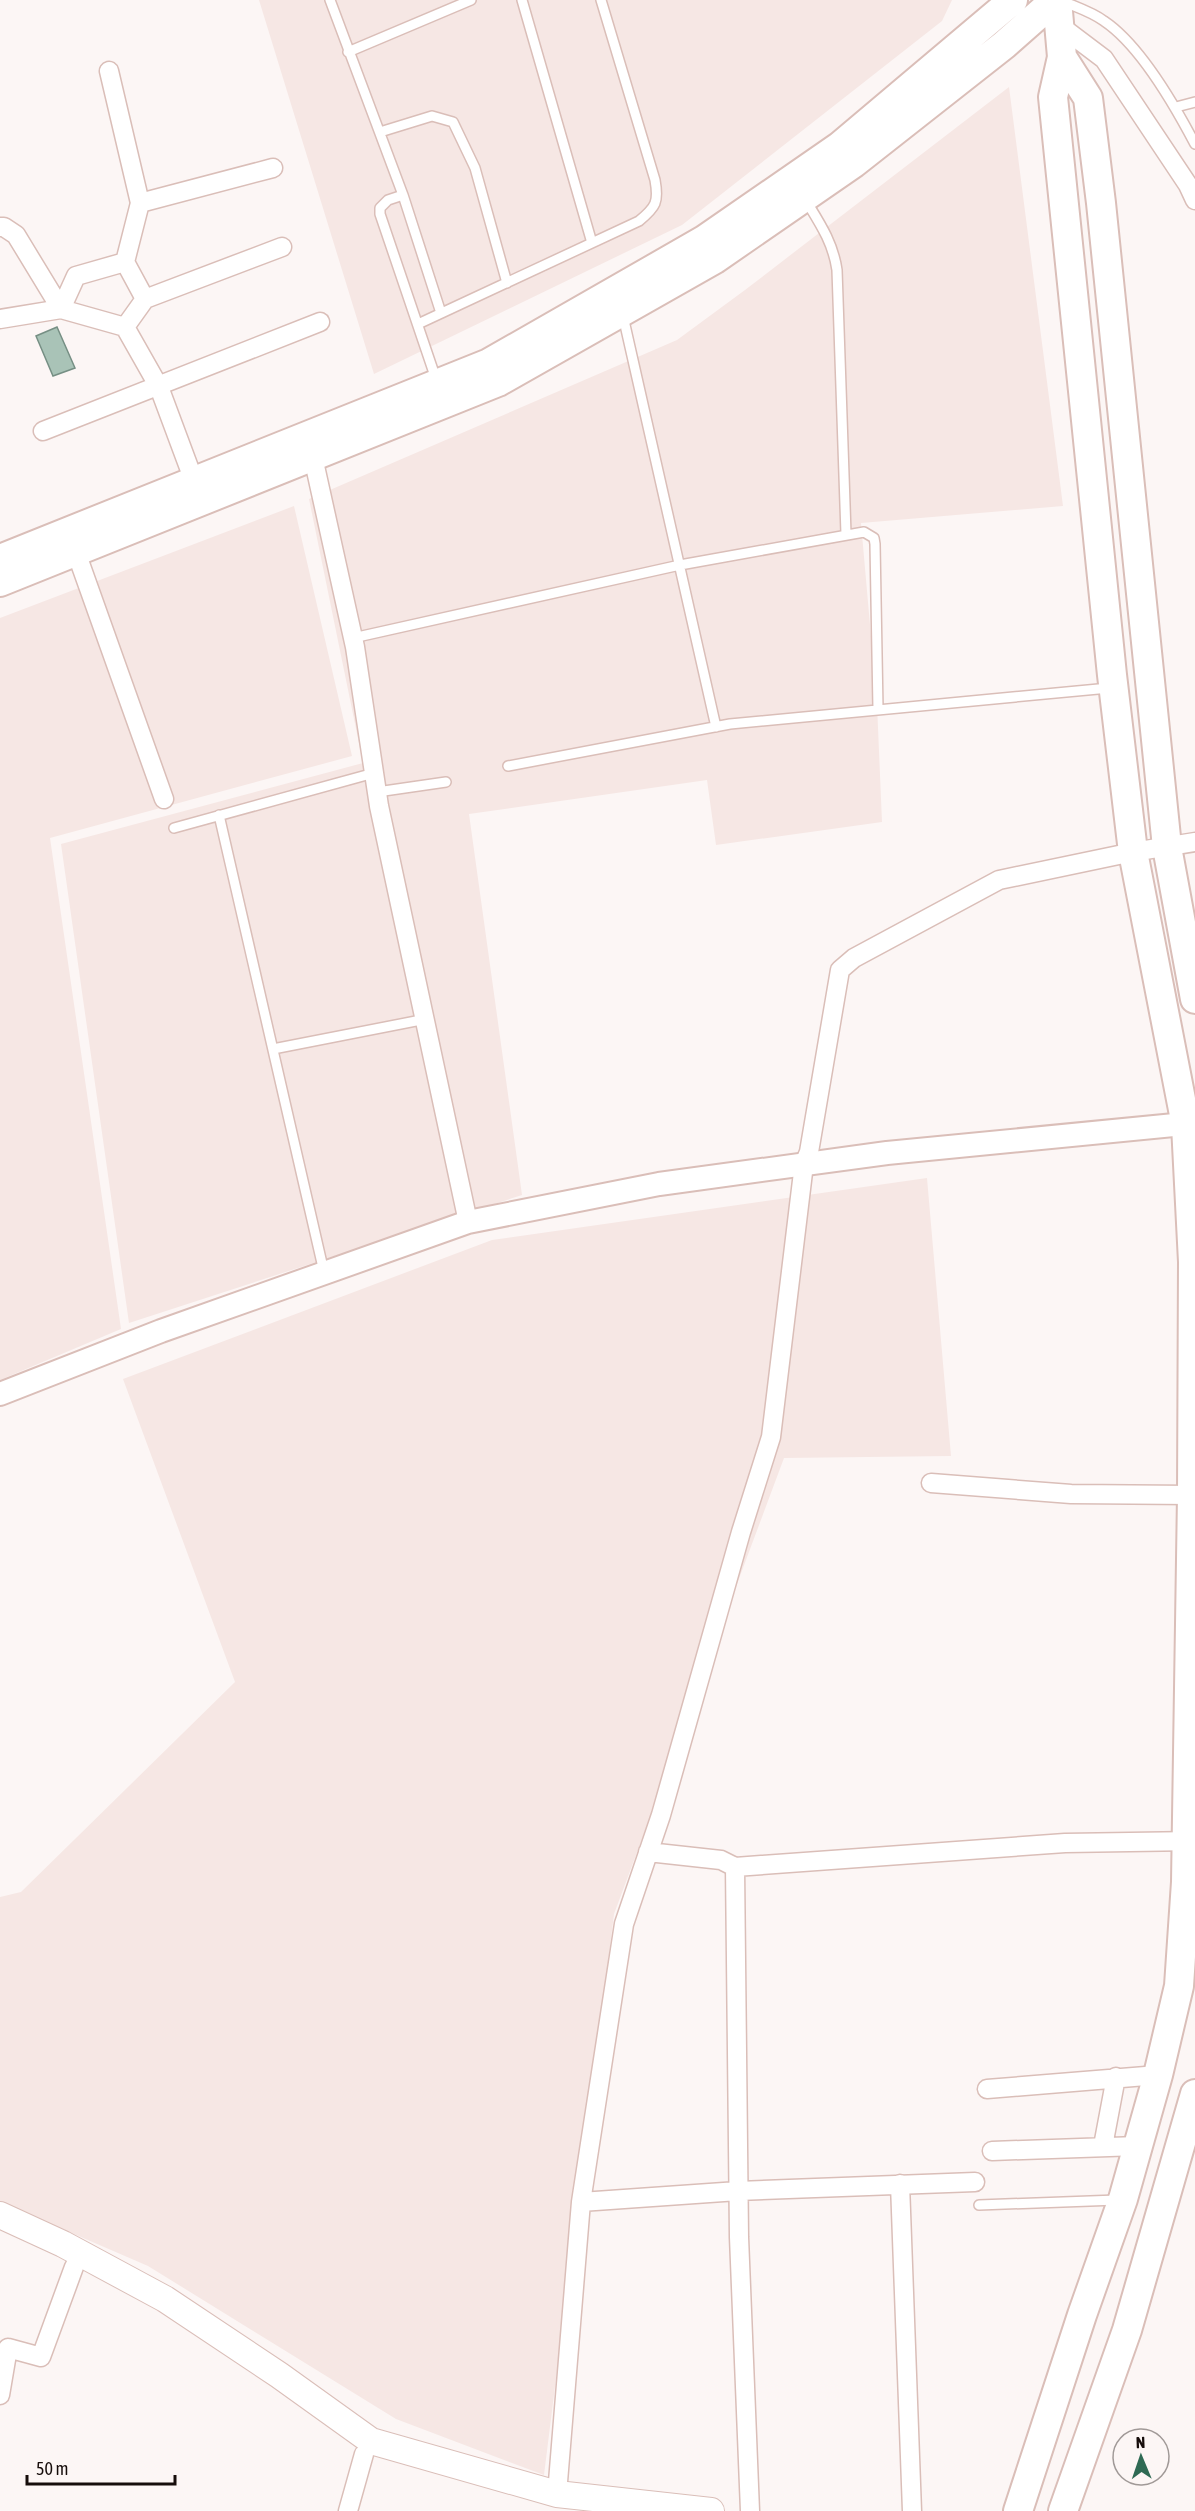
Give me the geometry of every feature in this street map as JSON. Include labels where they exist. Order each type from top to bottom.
[{"type":"main road","points":[[0,582],[313,457],[440,394],[489,363],[704,240],[840,146],[1013,0]]},
{"type":"main road","points":[[1018,2511],[1082,2315],[1123,2199],[1158,2075],[1179,1986],[1190,1841],[1194,1262],[1190,1124],[1133,852],[1053,97],[1062,57],[1058,6]]},
{"type":"main road","points":[[0,559],[194,481],[440,394],[498,382],[715,259],[854,163],[995,52],[1058,6]]},
{"type":"main road","points":[[1062,57],[1088,98],[1167,847],[1195,999]]},
{"type":"main road","points":[[1063,2511],[1127,2330],[1195,2094]]},
{"type":"main road","points":[[0,2215],[63,2244],[165,2299],[279,2375],[371,2441],[557,2505]]},
{"type":"main road","points":[[0,2231],[74,2267],[157,2312],[271,2387],[364,2454],[557,2505],[711,2511]]},
{"type":"street","points":[[1058,6],[1104,59],[1188,185],[1195,200]]},
{"type":"street","points":[[109,71],[140,203],[125,262],[145,299]]},
{"type":"street","points":[[140,203],[273,168]]},
{"type":"street","points":[[0,227],[16,235],[61,309]]},
{"type":"street","points":[[125,327],[145,299],[282,247]]},
{"type":"street","points":[[61,309],[76,276],[125,262]]},
{"type":"street","points":[[0,319],[61,309],[125,327],[159,387],[194,481]]},
{"type":"street","points":[[43,431],[320,322]]},
{"type":"street","points":[[313,457],[353,638],[377,792],[468,1222]]},
{"type":"street","points":[[76,552],[164,799]]},
{"type":"street","points":[[557,2505],[580,2202],[624,1924],[648,1852],[771,1437],[804,1164],[809,1152],[840,970],[854,958],[999,880],[1133,852],[1195,842]]},
{"type":"street","points":[[0,1394],[161,1331],[468,1222],[659,1184],[898,1151],[1190,1124]]},
{"type":"street","points":[[931,1483],[1071,1494],[1192,1495]]},
{"type":"street","points":[[648,1852],[721,1860],[735,1867],[1065,1843],[1190,1841]]},
{"type":"street","points":[[735,1867],[738,2191],[750,2511]]},
{"type":"street","points":[[987,2089],[1158,2075]]},
{"type":"street","points":[[1103,2146],[1116,2077]]},
{"type":"street","points":[[992,2151],[1138,2146]]},
{"type":"street","points":[[580,2202],[738,2191],[975,2182]]},
{"type":"street","points":[[900,2184],[912,2511]]},
{"type":"street","points":[[0,2395],[8,2348],[41,2357],[74,2267]]},
{"type":"street","points":[[348,2511],[364,2454]]},
{"type":"lane","points":[[330,0],[403,195],[441,313]]},
{"type":"lane","points":[[348,52],[471,0]]},
{"type":"lane","points":[[522,0],[592,243]]},
{"type":"lane","points":[[418,324],[639,221],[655,206],[658,196],[602,0]]},
{"type":"lane","points":[[1058,6],[1103,20],[1123,35],[1176,107],[1195,144]]},
{"type":"lane","points":[[1176,107],[1195,102]]},
{"type":"lane","points":[[380,132],[432,116],[453,122],[475,168],[507,283]]},
{"type":"lane","points":[[403,195],[388,200],[380,208],[380,214],[440,394]]},
{"type":"lane","points":[[804,198],[828,238],[834,252],[837,270],[846,534]]},
{"type":"lane","points":[[622,312],[716,727]]},
{"type":"lane","points":[[353,638],[680,565],[864,532],[874,538],[879,709]]},
{"type":"lane","points":[[508,766],[716,727],[1114,687]]},
{"type":"lane","points":[[174,828],[374,773]]},
{"type":"lane","points":[[377,792],[446,782]]},
{"type":"lane","points":[[219,815],[325,1273]]},
{"type":"lane","points":[[273,1049],[426,1019]]},
{"type":"lane","points":[[979,2205],[1123,2199]]},
{"type":"shaded area","points":[[259,0],[952,0],[942,21],[682,225],[374,374]]},
{"type":"shaded area","points":[[1009,87],[1063,506],[861,523],[877,704],[882,822],[716,845],[707,780],[469,814],[522,1195],[129,1323],[61,844],[363,763],[309,499],[677,340]]},
{"type":"shaded area","points":[[294,506],[352,756],[50,838],[121,1329],[0,1380],[0,618]]},
{"type":"shaded area","points":[[927,1178],[951,1456],[784,1458],[614,1914],[544,2475],[396,2419],[148,2266],[0,2202],[0,1897],[21,1892],[235,1682],[123,1379],[492,1240]]},
{"type":"building","points":[[57,327],[75,368],[53,376],[36,336]]}]
